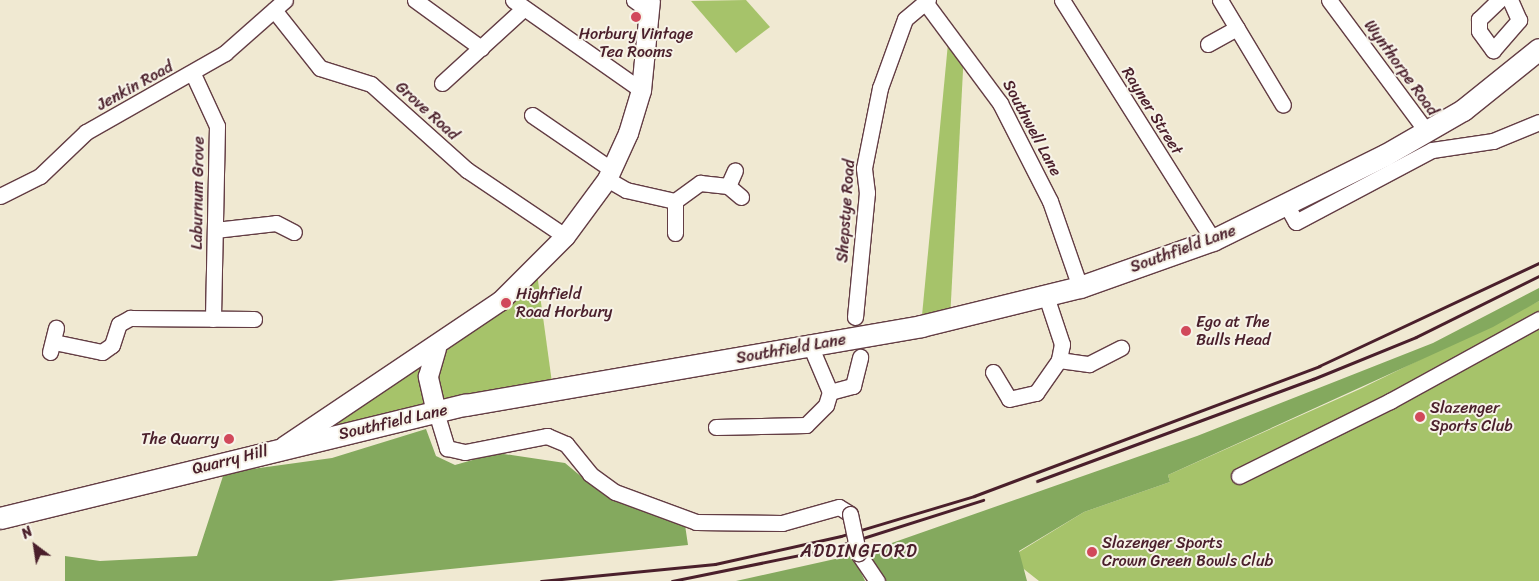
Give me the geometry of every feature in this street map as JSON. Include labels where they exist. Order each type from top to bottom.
[{"type":"highway","name":"Southfield Lane","points":[[284,446],[436,412],[963,318],[1080,286],[1213,240],[1287,206],[1427,132],[1463,110],[1539,49]]},
{"type":"highway","name":"Quarry Hill","points":[[0,518],[284,446]]},
{"type":"main road","name":"Quarry Hill","points":[[284,446],[436,348],[500,300],[565,236],[610,175],[641,90],[645,4]]},
{"type":"main road","points":[[436,348],[428,376],[436,412]]},
{"type":"street","points":[[415,0],[481,48]]},
{"type":"street","name":"Rayner Street","points":[[1062,0],[1213,240]]},
{"type":"street","points":[[1220,0],[1282,98]]},
{"type":"street","name":"Wynthorpe Road","points":[[1329,0],[1427,132]]},
{"type":"street","points":[[1499,0],[1479,19],[1479,31],[1493,50],[1519,20],[1510,0]]},
{"type":"street","name":"Southwell Lane","points":[[926,1],[1000,103],[1050,201],[1080,286]]},
{"type":"street","name":"Shepstye Road","points":[[855,317],[867,193],[864,168],[880,88],[905,18],[926,1]]},
{"type":"street","points":[[442,83],[481,48],[518,4],[641,90]]},
{"type":"street","name":"Jenkin Road","points":[[0,196],[40,176],[86,132],[193,74],[280,5]]},
{"type":"street","name":"Grove Road","points":[[280,5],[320,68],[362,78],[467,170],[565,236]]},
{"type":"street","points":[[1208,44],[1237,28]]},
{"type":"street","name":"Laburnum Grove","points":[[193,74],[217,126],[213,319]]},
{"type":"street","points":[[532,115],[560,125],[626,190],[675,201],[700,183],[728,186],[740,197]]},
{"type":"street","points":[[1287,206],[1296,222],[1432,150],[1493,142],[1539,122]]},
{"type":"street","points":[[728,186],[735,170]]},
{"type":"street","points":[[675,201],[675,234]]},
{"type":"street","points":[[215,230],[276,222],[294,232]]},
{"type":"street","points":[[994,372],[1009,399],[1036,393],[1059,360],[1062,344],[1046,296]]},
{"type":"street","points":[[53,341],[102,352],[112,345],[119,324],[130,318],[254,319]]},
{"type":"street","points":[[1239,476],[1390,401],[1539,319]]},
{"type":"street","points":[[716,426],[806,425],[826,405],[830,392],[810,345]]},
{"type":"street","points":[[1059,360],[1089,364],[1121,348]]},
{"type":"street","points":[[830,392],[853,386],[860,357]]},
{"type":"street","points":[[436,412],[447,448],[465,452],[547,436],[566,444],[590,474],[615,492],[696,522],[782,523],[839,507],[850,514],[858,553],[877,581]]},
{"type":"green space","points":[[746,0],[770,27],[736,53],[691,1]]},
{"type":"green space","points":[[949,33],[964,51],[950,320],[921,326]]},
{"type":"green space","points":[[536,266],[553,390],[284,446]]},
{"type":"green space","points":[[1539,288],[1539,301],[1493,327],[1168,475],[1170,482],[1084,512],[1019,551],[1027,581],[883,581],[869,551],[1197,436],[1433,343]]},
{"type":"green space","name":"Slazenger Sports Club","points":[[1539,301],[1539,581],[1039,581],[1020,566],[1019,552],[1084,512],[1170,482],[1168,475],[1360,389]]},
{"type":"green space","points":[[426,429],[436,456],[455,465],[497,453],[565,463],[589,483],[685,525],[688,545],[331,581],[65,581],[65,556],[100,561],[197,556],[224,473],[332,458]]},
{"type":"green space","points":[[853,555],[865,581],[736,581]]},
{"type":"railway","points":[[541,581],[715,564],[841,536],[974,496],[1319,366],[1539,263]]},
{"type":"railway","points":[[1037,481],[1313,379],[1416,337],[1539,276]]},
{"type":"railway","points":[[672,581],[825,550],[983,500]]},
{"type":"place","name":"Horbury Vintage Tea Rooms","points":[[636,17]]},
{"type":"place","name":"Highfield Road Horbury","points":[[506,303]]},
{"type":"place","name":"Ego at The Bulls Head","points":[[1186,331]]},
{"type":"place","name":"Slazenger Sports Club","points":[[1420,417]]},
{"type":"place","name":"The Quarry","points":[[229,439]]},
{"type":"place","name":"Slazenger Sports Crown Green Bowls Club","points":[[1092,552]]},
{"type":"district","name":"ADDINGFORD","points":[[859,551]]}]
